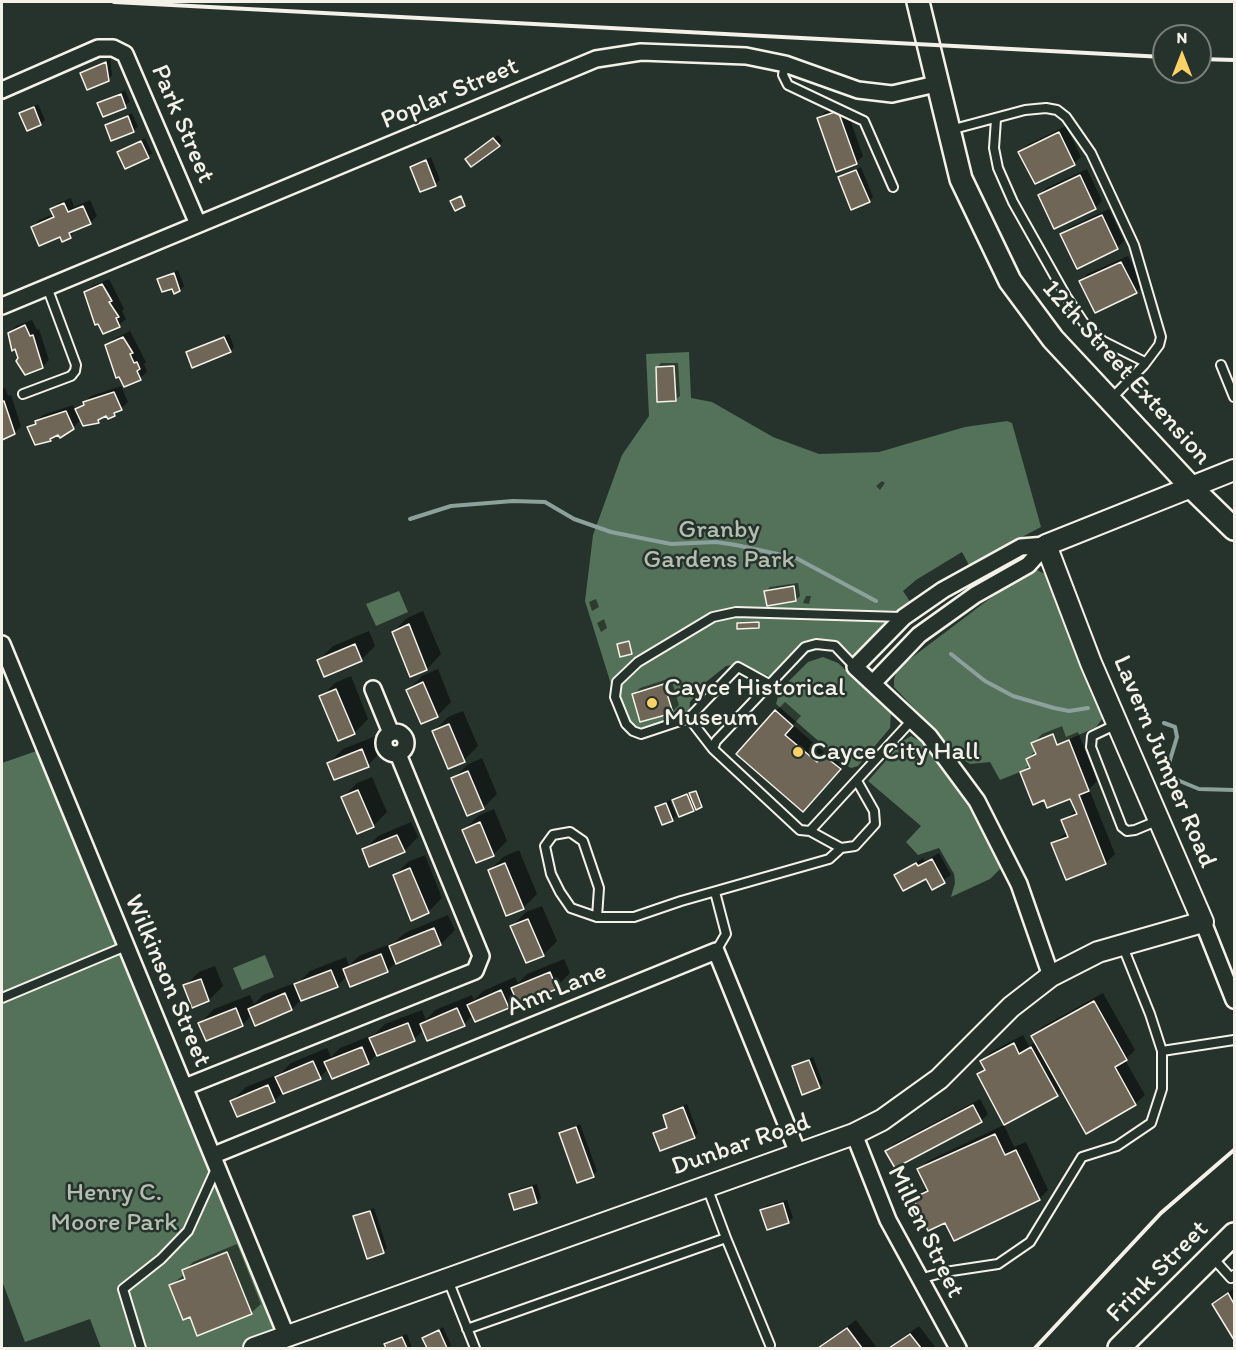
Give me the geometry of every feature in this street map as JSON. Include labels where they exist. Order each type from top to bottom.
[{"type":"main road","name":"12th Street Extension","points":[[918,2],[936,84],[961,179],[1010,280],[1053,339],[1192,489],[1234,529]]},
{"type":"main road","name":"Frink Street","points":[[1119,1348],[1234,1234]]},
{"type":"street","name":"Park Street","points":[[2,90],[98,48],[114,48],[125,54],[198,224]]},
{"type":"street","name":"Poplar Street","points":[[2,306],[596,59],[641,52],[746,56],[785,64],[858,90],[892,94],[936,84]]},
{"type":"street","points":[[1051,976],[1019,884],[989,824],[947,757],[912,720],[855,667],[904,617],[943,590],[1021,547],[1046,544],[1192,489],[1234,470]]},
{"type":"street","points":[[873,683],[919,635],[975,596],[1028,565],[1046,544]]},
{"type":"street","name":"Lavern Jumper Road","points":[[1046,544],[1091,663],[1203,922],[1234,1000]]},
{"type":"street","name":"Wilkinson Street","points":[[2,644],[216,1160],[279,1342]]},
{"type":"street","points":[[185,1087],[475,971],[481,956],[398,754],[404,749],[406,740],[398,733],[391,733],[373,689]]},
{"type":"street","name":"Dunbar Road","points":[[254,1348],[279,1342],[447,1279],[854,1134],[882,1120],[939,1079],[1011,1007],[1051,976],[1078,961],[1123,945],[1203,922]]},
{"type":"street","points":[[716,951],[798,1153]]},
{"type":"street","name":"Ann Lane","points":[[216,1160],[716,951]]},
{"type":"street","name":"Millen Street","points":[[854,1134],[888,1220],[958,1348]]},
{"type":"lane","points":[[785,64],[783,75],[788,85],[864,121],[894,187]]},
{"type":"lane","points":[[949,131],[1025,110],[1057,110],[1084,142],[1134,245],[1160,329],[1160,345],[1110,400]]},
{"type":"lane","points":[[996,119],[994,148],[998,168],[1013,202],[1066,296],[1084,323],[1103,341],[1145,362]]},
{"type":"lane","points":[[23,394],[70,376],[76,365],[47,287]]},
{"type":"lane","points":[[1221,365],[1234,397]]},
{"type":"lane","points":[[769,684],[738,667],[689,718],[642,734],[633,731],[626,724],[615,697],[617,682],[638,662],[713,617],[736,612],[904,617]]},
{"type":"lane","points":[[712,750],[716,741],[805,647],[816,644],[835,646],[855,667]]},
{"type":"lane","points":[[689,718],[712,750],[800,830],[810,831],[840,848],[855,846],[875,824],[874,811],[857,781]]},
{"type":"lane","points":[[810,831],[912,720]]},
{"type":"lane","points":[[1118,723],[1092,736],[1091,747],[1122,827],[1127,831],[1135,830],[1159,820]]},
{"type":"lane","points":[[597,917],[598,888],[583,841],[570,832],[553,835],[545,846],[551,874],[560,892],[571,908],[597,917],[634,917],[829,859],[840,848]]},
{"type":"lane","points":[[714,892],[726,934],[716,951]]},
{"type":"lane","points":[[919,1279],[945,1272],[998,1264],[1029,1242],[1082,1157],[1117,1146],[1151,1124],[1162,1089],[1162,1051],[1123,945]]},
{"type":"lane","points":[[2,998],[126,946]]},
{"type":"lane","points":[[1162,1051],[1234,1040]]},
{"type":"lane","points":[[141,1348],[123,1289],[161,1259],[188,1231],[216,1160]]},
{"type":"lane","points":[[706,1186],[770,1345]]},
{"type":"lane","points":[[467,1329],[726,1238]]},
{"type":"lane","points":[[1212,1256],[1231,1278],[1234,1275]]},
{"type":"lane","points":[[447,1279],[475,1348]]},
{"type":"green space","name":"Granby Gardens Park","points":[[689,352],[691,398],[712,402],[773,437],[819,454],[879,452],[965,427],[1007,421],[1012,423],[1041,527],[969,565],[962,552],[916,580],[903,591],[915,609],[855,667],[834,650],[825,647],[805,654],[778,680],[741,664],[726,666],[706,682],[690,702],[689,718],[641,734],[633,731],[615,697],[585,601],[593,535],[622,455],[649,416],[646,354]]},
{"type":"green space","points":[[1035,569],[1045,574],[1101,702],[1103,718],[1096,727],[1057,745],[1052,735],[1031,743],[1036,754],[1026,759],[1030,768],[1000,780],[990,762],[970,764],[962,759],[894,687],[894,679],[898,668],[1021,575]]},
{"type":"green space","points":[[399,591],[408,612],[376,626],[366,604]]},
{"type":"green space","points":[[823,657],[838,663],[891,713],[890,728],[858,766],[851,768],[846,765],[776,704],[780,690],[808,662]]},
{"type":"green space","points":[[911,736],[924,743],[961,789],[1001,868],[990,879],[951,897],[955,883],[954,874],[939,848],[918,855],[906,842],[921,826],[868,781],[903,741]]},
{"type":"green space","name":"Henry C. Moore Park","points":[[45,748],[287,1337],[254,1348],[101,1348],[90,1319],[25,1342],[2,1281],[2,763]]},
{"type":"green space","points":[[265,955],[274,977],[242,990],[233,968]]},
{"type":"building","points":[[106,62],[109,81],[87,90],[80,73]]},
{"type":"building","points":[[121,94],[126,108],[103,117],[97,103]]},
{"type":"building","points":[[34,107],[41,125],[27,131],[19,113]]},
{"type":"building","points":[[838,111],[857,164],[836,172],[817,118]]},
{"type":"building","points":[[128,116],[134,132],[111,141],[105,125]]},
{"type":"building","points":[[1059,132],[1075,165],[1035,184],[1018,152]]},
{"type":"building","points":[[493,138],[500,146],[471,167],[465,159]]},
{"type":"building","points":[[141,141],[149,158],[125,169],[117,152]]},
{"type":"building","points":[[426,160],[436,186],[420,192],[410,167]]},
{"type":"building","points":[[856,170],[870,202],[851,210],[838,177]]},
{"type":"building","points":[[1080,175],[1096,209],[1054,229],[1038,195]]},
{"type":"building","points":[[461,196],[465,206],[455,211],[450,201]]},
{"type":"building","points":[[64,203],[68,212],[83,206],[91,224],[69,233],[71,238],[62,242],[60,237],[39,246],[31,227],[54,217],[50,209]]},
{"type":"building","points":[[1102,215],[1118,249],[1077,269],[1060,234]]},
{"type":"building","points":[[1121,262],[1137,293],[1095,313],[1079,281]]},
{"type":"building","points":[[174,273],[180,291],[174,294],[172,289],[162,292],[157,279]]},
{"type":"building","points":[[102,284],[112,301],[109,302],[119,317],[116,318],[120,327],[103,334],[98,324],[95,325],[84,292]]},
{"type":"building","points":[[25,325],[30,336],[33,335],[43,368],[25,375],[16,361],[18,358],[15,349],[12,351],[8,333]]},
{"type":"building","points":[[123,337],[133,353],[130,354],[134,363],[137,362],[140,369],[137,371],[141,380],[124,387],[119,377],[116,378],[105,345]]},
{"type":"building","points":[[224,337],[231,352],[192,368],[186,352]]},
{"type":"building","points":[[674,366],[676,401],[657,402],[656,367]]},
{"type":"building","points":[[114,392],[122,410],[114,413],[115,416],[108,419],[106,416],[98,420],[99,423],[83,426],[75,409],[84,405],[83,402]]},
{"type":"building","points":[[4,401],[15,434],[2,440],[2,402]]},
{"type":"building","points":[[66,411],[74,429],[60,438],[58,435],[50,439],[51,441],[35,445],[27,427],[36,424],[35,421]]},
{"type":"building","points":[[794,586],[796,601],[767,606],[764,591]]},
{"type":"building","points":[[759,622],[759,628],[737,629],[737,623]]},
{"type":"building","points":[[409,624],[427,670],[410,677],[392,632]]},
{"type":"building","points":[[629,641],[632,654],[620,657],[617,644]]},
{"type":"building","points":[[355,644],[362,661],[324,677],[317,660]]},
{"type":"building","points":[[423,682],[438,717],[421,724],[406,690]]},
{"type":"building","name":"Cayce Historical Museum","points":[[664,684],[673,713],[640,722],[632,694]]},
{"type":"building","points":[[336,689],[355,734],[338,741],[319,696]]},
{"type":"building","points":[[775,710],[793,726],[785,735],[817,762],[823,755],[841,769],[803,812],[736,754]]},
{"type":"building","points":[[449,724],[465,762],[448,769],[432,731]]},
{"type":"building","points":[[1053,734],[1057,745],[1069,740],[1089,791],[1079,795],[1106,864],[1066,880],[1051,843],[1068,837],[1061,820],[1077,814],[1070,799],[1047,808],[1044,800],[1033,805],[1020,772],[1030,768],[1026,759],[1036,754],[1031,743]]},
{"type":"building","points":[[362,749],[369,767],[334,780],[327,763]]},
{"type":"building","points":[[468,771],[484,809],[467,816],[451,778]]},
{"type":"building","points":[[358,790],[374,827],[357,834],[341,797]]},
{"type":"building","points":[[696,791],[702,807],[696,810],[689,793]]},
{"type":"building","points":[[687,794],[694,811],[679,817],[672,800]]},
{"type":"building","points":[[666,803],[673,821],[662,825],[655,807]]},
{"type":"building","points":[[480,822],[494,856],[476,863],[462,830]]},
{"type":"building","points":[[397,835],[405,852],[369,867],[362,849]]},
{"type":"building","points":[[932,859],[945,883],[932,890],[926,879],[903,891],[894,875],[916,863],[918,866]]},
{"type":"building","points":[[505,863],[524,909],[506,916],[488,870]]},
{"type":"building","points":[[410,868],[429,913],[411,921],[393,875]]},
{"type":"building","points":[[528,919],[544,956],[526,963],[510,926]]},
{"type":"building","points":[[434,928],[441,945],[396,964],[389,946]]},
{"type":"building","points":[[381,954],[388,972],[350,987],[343,969]]},
{"type":"building","points":[[331,970],[338,987],[301,1001],[294,984]]},
{"type":"building","points":[[550,972],[557,989],[518,1004],[511,988]]},
{"type":"building","points":[[201,979],[209,1001],[192,1008],[183,985]]},
{"type":"building","points":[[501,990],[509,1008],[475,1022],[467,1005]]},
{"type":"building","points":[[285,993],[292,1010],[255,1026],[248,1009]]},
{"type":"building","points":[[1094,1001],[1127,1060],[1115,1067],[1136,1105],[1086,1134],[1031,1036]]},
{"type":"building","points":[[236,1008],[243,1026],[206,1041],[198,1023]]},
{"type":"building","points":[[457,1008],[465,1026],[427,1041],[420,1024]]},
{"type":"building","points":[[408,1023],[415,1041],[377,1056],[369,1038]]},
{"type":"building","points":[[1014,1043],[1019,1054],[1031,1047],[1058,1096],[1004,1125],[977,1074],[985,1070],[980,1061]]},
{"type":"building","points":[[362,1047],[369,1064],[332,1079],[324,1062]]},
{"type":"building","points":[[809,1060],[820,1088],[802,1095],[792,1066]]},
{"type":"building","points":[[313,1061],[321,1079],[283,1094],[275,1077]]},
{"type":"building","points":[[268,1085],[275,1102],[237,1117],[230,1101]]},
{"type":"building","points":[[973,1105],[982,1122],[895,1168],[885,1151]]},
{"type":"building","points":[[683,1107],[695,1138],[660,1151],[653,1133],[667,1128],[663,1115]]},
{"type":"building","points":[[576,1127],[594,1177],[577,1183],[559,1133]]},
{"type":"building","points":[[995,1134],[1005,1155],[1016,1150],[1040,1200],[954,1241],[945,1223],[928,1231],[913,1198],[928,1191],[917,1169]]},
{"type":"building","points":[[532,1187],[537,1203],[514,1210],[509,1194]]},
{"type":"building","points":[[783,1203],[789,1223],[767,1230],[760,1210]]},
{"type":"building","points":[[370,1211],[384,1253],[367,1259],[353,1216]]},
{"type":"building","points":[[227,1252],[252,1314],[197,1336],[190,1317],[183,1320],[169,1285],[185,1279],[182,1270]]},
{"type":"building","points":[[1228,1293],[1234,1304],[1234,1340],[1212,1304]]},
{"type":"building","points":[[847,1328],[862,1348],[818,1348]]},
{"type":"building","points":[[439,1330],[447,1348],[427,1348],[422,1338]]},
{"type":"building","points":[[910,1334],[921,1348],[889,1348]]},
{"type":"building","points":[[402,1337],[407,1348],[386,1348],[384,1344]]},
{"type":"waterway","points":[[410,519],[451,506],[513,501],[545,502],[574,519],[611,532],[671,544],[716,542],[796,558],[876,601]]},
{"type":"waterway","points":[[951,654],[985,681],[1013,696],[1069,711],[1088,708]]},
{"type":"waterway","points":[[1164,723],[1175,727],[1177,737],[1170,760],[1170,777],[1199,789],[1234,790]]},
{"type":"railway","points":[[114,2],[1152,56]]},
{"type":"railway","points":[[1212,59],[1234,60]]},
{"type":"railway","points":[[1035,1348],[1161,1213],[1234,1150]]},
{"type":"place","name":"Cayce Historical Museum","points":[[652,703]]},
{"type":"place","name":"Cayce City Hall","points":[[798,752]]}]
